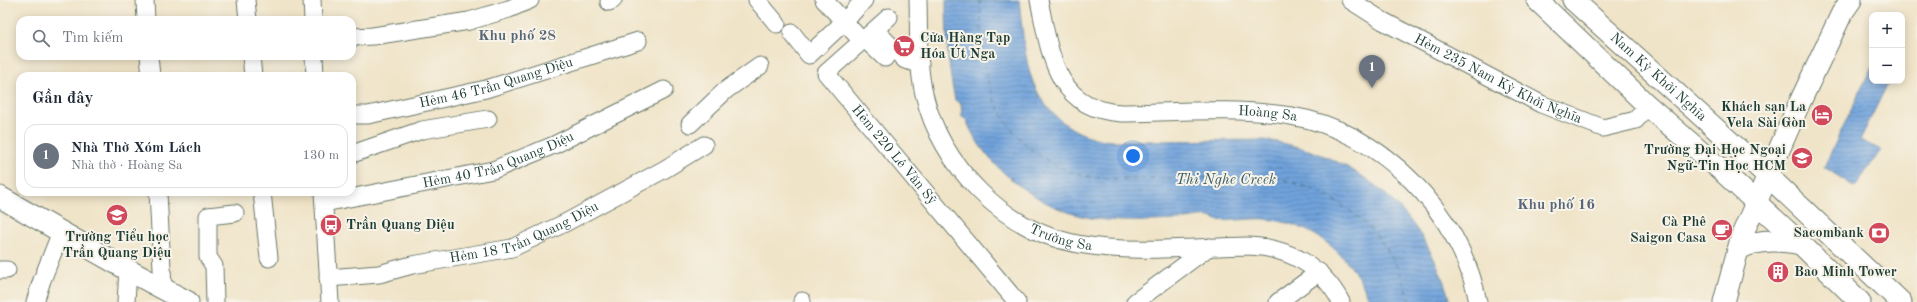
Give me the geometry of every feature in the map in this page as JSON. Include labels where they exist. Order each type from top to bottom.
[{"type":"main road","name":"Nam Kỳ Khởi Nghĩa","points":[[1537,0],[1647,105],[1801,244],[1860,302]]},
{"type":"main road","name":"Nam Kỳ Khởi Nghĩa","points":[[1573,0],[1768,176],[1901,302]]},
{"type":"main road","points":[[1724,302],[1739,249],[1756,203],[1842,13],[1851,0]]},
{"type":"main road","points":[[0,197],[184,301]]},
{"type":"main road","points":[[1739,249],[1747,245],[1777,241],[1801,244]]},
{"type":"street","points":[[145,0],[146,16]]},
{"type":"street","points":[[246,0],[248,16]]},
{"type":"street","points":[[312,0],[313,16]]},
{"type":"street","points":[[356,37],[373,36],[469,21],[509,10],[530,0]]},
{"type":"street","points":[[824,0],[844,22],[905,60],[920,64]]},
{"type":"street","points":[[792,33],[809,55],[844,22],[864,0]]},
{"type":"street","name":"Trường Sa","points":[[918,0],[920,64],[928,108],[949,153],[978,189],[994,204],[1017,221],[1043,234],[1094,246],[1126,248],[1263,246],[1301,259],[1319,272],[1329,282],[1342,302]]},
{"type":"street","name":"Hoàng Sa","points":[[1039,0],[1055,67],[1068,89],[1078,100],[1086,105],[1108,112],[1121,113],[1249,112],[1292,116],[1340,132],[1381,156],[1414,183],[1442,217],[1463,255],[1472,278],[1478,302]]},
{"type":"street","name":"Hẻm 235 Nam Kỳ Khởi Nghĩa","points":[[1350,0],[1383,21],[1541,104],[1604,128],[1636,120],[1647,105]]},
{"type":"street","points":[[762,2],[777,24]]},
{"type":"street","name":"Hẻm 220 Lê Văn Sỹ","points":[[890,17],[826,73],[1017,302]]},
{"type":"street","points":[[867,37],[884,58]]},
{"type":"street","name":"Hẻm 46 Trần Quang Diệu","points":[[356,116],[368,115],[486,89],[638,41]]},
{"type":"street","points":[[149,60],[150,72]]},
{"type":"street","points":[[251,60],[253,72]]},
{"type":"street","points":[[314,60],[315,72]]},
{"type":"street","points":[[690,124],[726,90],[760,66]]},
{"type":"street","name":"Hẻm 40 Trần Quang Diệu","points":[[356,193],[493,170],[554,146],[664,90]]},
{"type":"street","name":"Hẻm 46 Trần Quang Diệu","points":[[356,153],[422,130],[488,119]]},
{"type":"street","name":"Hẻm 18 Trần Quang Diệu","points":[[328,278],[379,274],[412,265],[512,248],[565,223],[665,169],[704,146]]},
{"type":"street","points":[[158,196],[163,288]]},
{"type":"street","points":[[262,196],[268,258]]},
{"type":"street","name":"Hẻm 40 Trần Quang Diệu","points":[[323,198],[335,196]]},
{"type":"street","points":[[323,198],[330,302]]},
{"type":"street","points":[[215,302],[214,266],[208,257],[208,216],[236,213]]},
{"type":"street","points":[[35,302],[61,232]]},
{"type":"street","points":[[1135,302],[1209,247]]},
{"type":"street","points":[[126,302],[128,270]]},
{"type":"street","points":[[1278,302],[1319,272]]},
{"type":"water","name":"Thi Nghe Creek","points":[[946,0],[1019,0],[1027,63],[1033,82],[1046,106],[1064,124],[1075,130],[1100,139],[1113,141],[1266,140],[1299,147],[1330,158],[1358,173],[1383,192],[1405,214],[1424,240],[1439,269],[1450,302],[1370,302],[1354,271],[1343,257],[1330,245],[1316,235],[1300,227],[1283,222],[1265,219],[1217,220],[1210,217],[1146,221],[1102,220],[1070,213],[1031,194],[998,168],[974,137],[966,119],[962,117],[961,104],[955,100],[949,63]]},
{"type":"water","points":[[1869,72],[1869,84],[1888,84],[1860,140],[1881,150],[1855,187],[1824,167]]},
{"type":"ferry route","points":[[980,0],[984,64],[989,84],[996,102],[1005,120],[1017,135],[1030,148],[1046,160],[1081,175],[1100,178],[1135,179],[1270,177],[1295,183],[1318,192],[1339,204],[1359,218],[1376,235],[1390,255],[1401,277],[1409,302]]},
{"type":"place","name":"Cửa Hàng Tạp Hóa Út Nga","points":[[904,46]]},
{"type":"place","name":"Nhà Thờ Xóm Lách","points":[[1372,88]]},
{"type":"place","name":"Khách sạn La Vela Sài Gòn","points":[[1822,115]]},
{"type":"place","name":"Trường Đại Học Ngoại Ngữ-Tin Học HCM","points":[[1802,158]]},
{"type":"place","name":"Trường Tiểu học Trần Quang Diệu","points":[[117,215]]},
{"type":"place","name":"Trần Quang Diệu","points":[[331,225]]},
{"type":"place","name":"Cà Phê Saigon Casa","points":[[1722,230]]},
{"type":"place","name":"Sacombank","points":[[1879,233]]},
{"type":"place","name":"Bao Minh Tower","points":[[1778,272]]},
{"type":"district","name":"Khu phố 28","points":[[517,36]]},
{"type":"district","name":"Khu phố 16","points":[[1556,205]]}]
